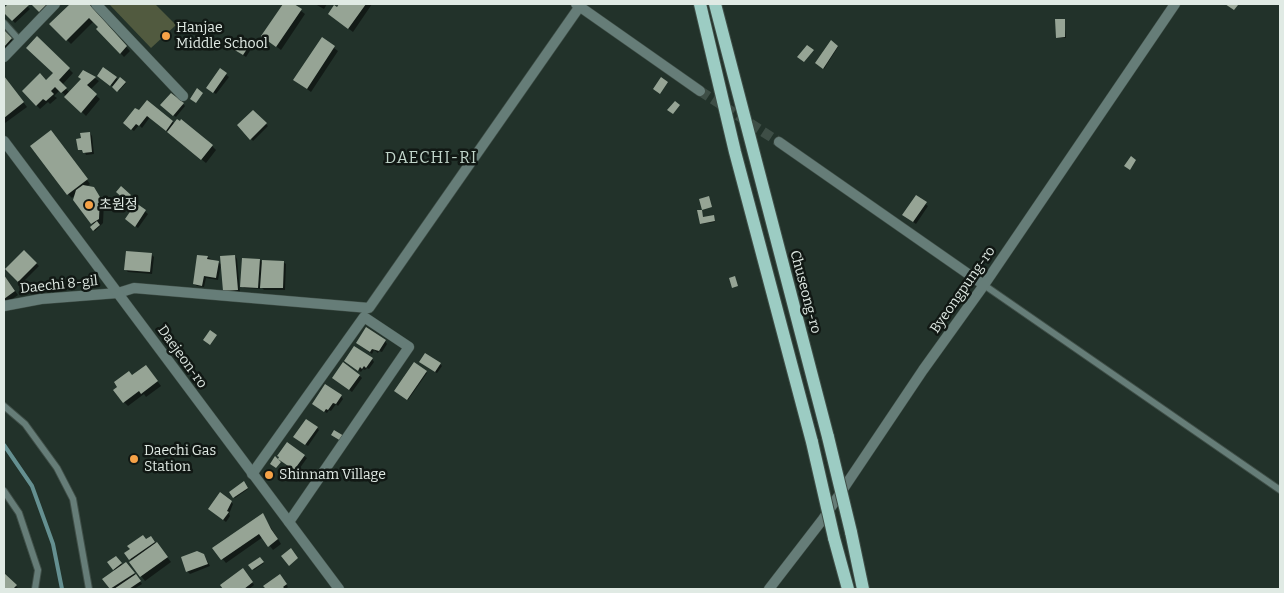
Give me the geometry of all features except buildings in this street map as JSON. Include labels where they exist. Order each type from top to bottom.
[{"type":"main road","points":[[700,4],[735,152],[812,442],[848,589]]},
{"type":"main road","name":"Chuseong-ro","points":[[714,4],[828,437],[863,589]]},
{"type":"street","points":[[4,57],[55,4]]},
{"type":"street","points":[[96,4],[183,96]]},
{"type":"street","name":"Byeongpung-ro","points":[[769,589],[823,519],[923,370],[984,285],[1175,4]]},
{"type":"street","points":[[252,474],[578,5],[700,91]]},
{"type":"street","name":"Daejeon-ro","points":[[4,140],[339,589]]},
{"type":"street","points":[[779,142],[984,285]]},
{"type":"street","name":"Daechi 8-gil","points":[[4,306],[41,299],[118,293],[134,288],[366,312]]},
{"type":"street","points":[[289,522],[409,347],[366,312]]},
{"type":"lane","points":[[4,23],[20,40]]},
{"type":"lane","points":[[984,285],[1280,490]]},
{"type":"lane","points":[[4,406],[25,424],[57,468],[73,499],[89,589]]},
{"type":"lane","points":[[4,491],[19,514],[38,570],[35,589]]},
{"type":"green space","points":[[109,4],[155,4],[176,25],[151,48]]},
{"type":"waterway","points":[[4,445],[32,486],[53,544],[62,589]]},
{"type":"tunnel","points":[[700,91],[779,142]]},
{"type":"place","name":"Hanjae Middle School","points":[[166,36]]},
{"type":"place","name":"초원정","points":[[89,205]]},
{"type":"place","name":"Daechi Gas Station","points":[[134,459]]},
{"type":"place","name":"Shinnam Village","points":[[269,475]]},
{"type":"district","name":"DAECHI-RI","points":[[431,159]]}]
